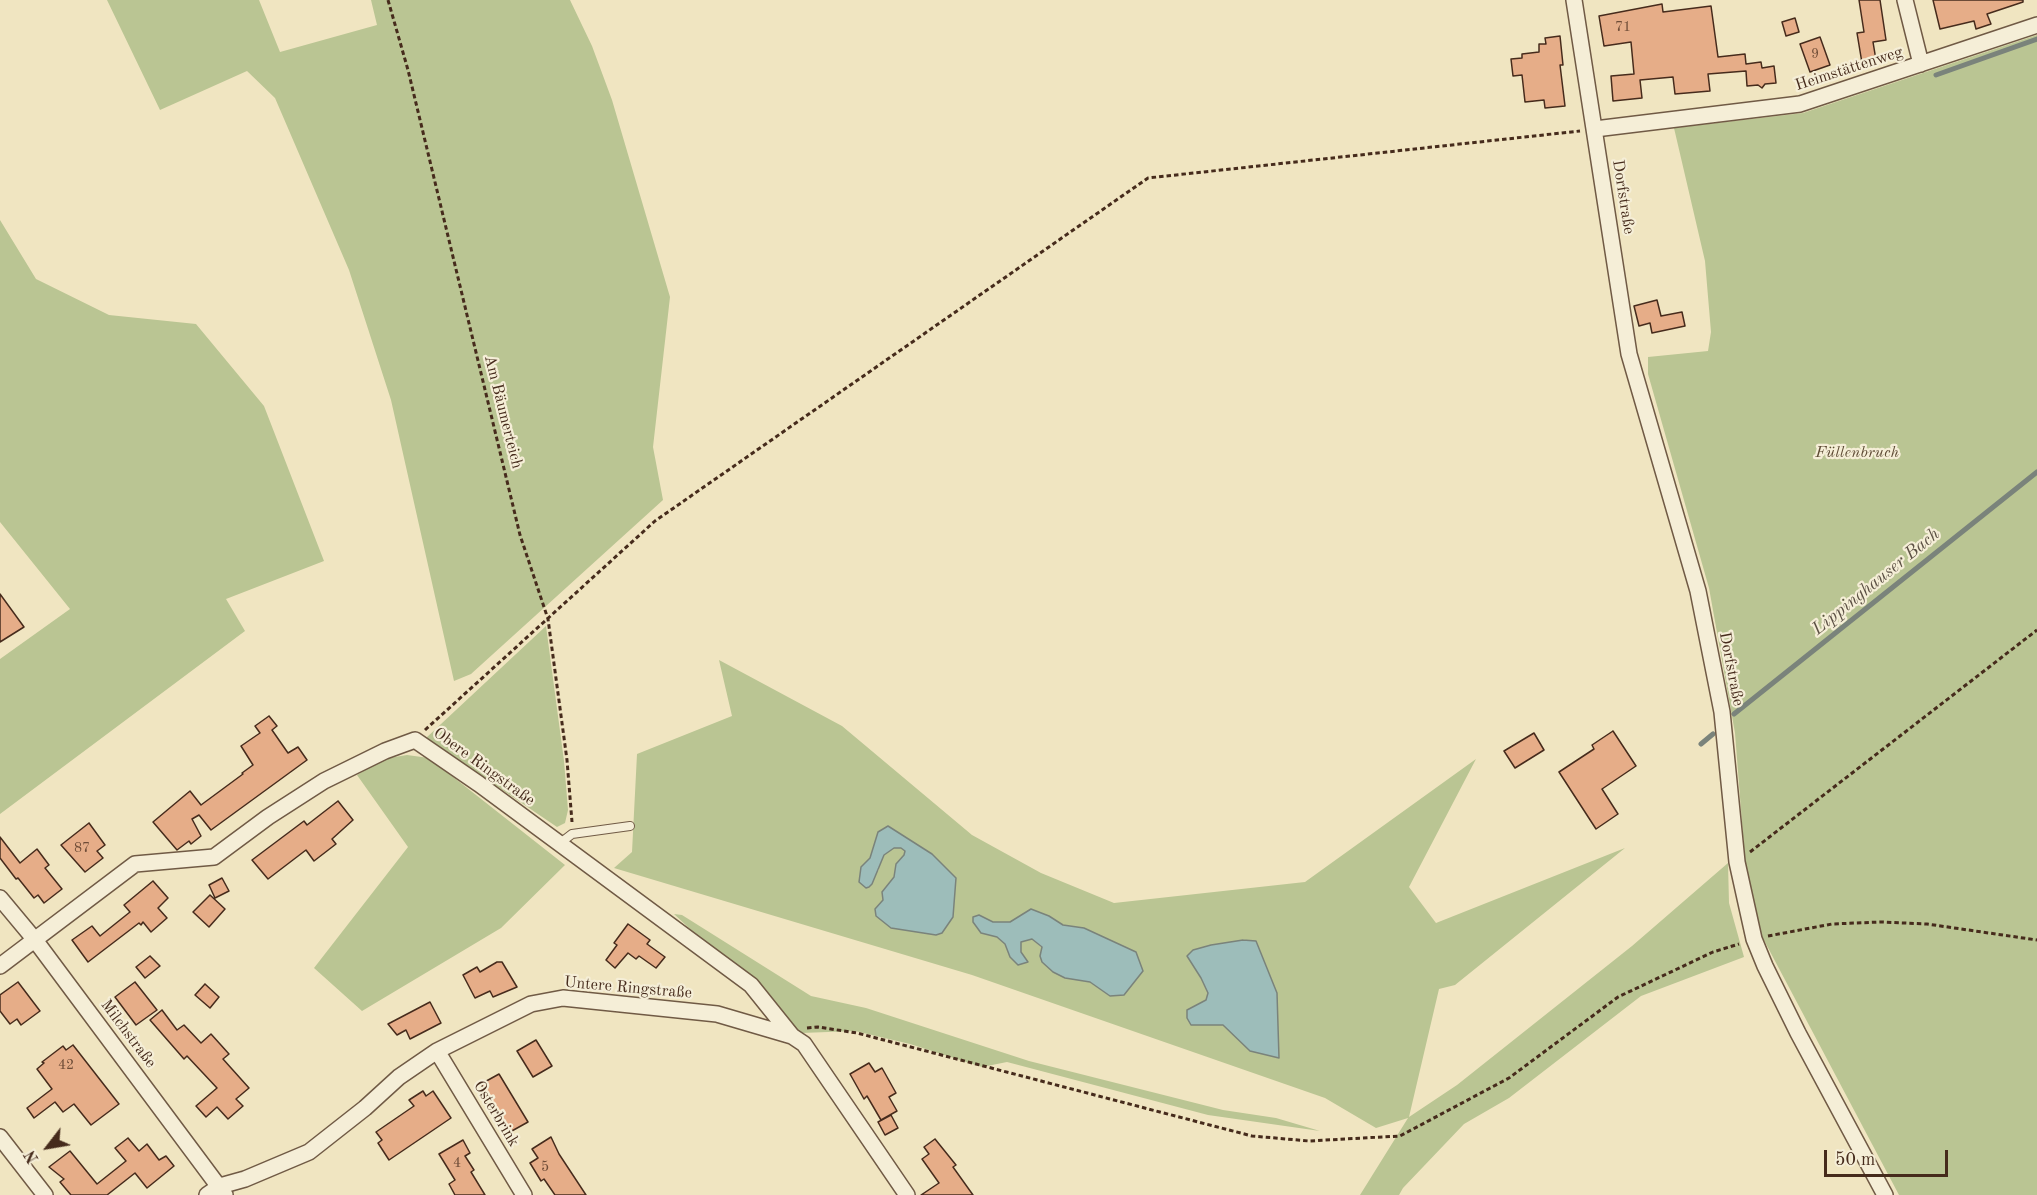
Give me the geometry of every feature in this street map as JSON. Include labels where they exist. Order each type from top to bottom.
[{"type":"street","name":"Dorfstraße","points":[[1574,0],[1629,354],[1698,591],[1720,701],[1737,862],[1754,939],[1798,1033],[1885,1195]]},
{"type":"street","points":[[1905,0],[1921,64]]},
{"type":"street","name":"Heimstättenweg","points":[[1595,129],[1800,104],[2037,25]]},
{"type":"street","name":"Obere Ringstraße","points":[[0,966],[135,864],[214,857],[268,817],[324,782],[385,751],[415,740],[751,985],[792,1035]]},
{"type":"street","name":"Milchstraße","points":[[0,898],[35,940],[217,1192]]},
{"type":"street","name":"Untere Ringstraße","points":[[217,1192],[309,1152],[365,1108],[399,1077],[437,1051],[531,1004],[564,998],[717,1014],[792,1035]]},
{"type":"street","points":[[792,1035],[804,1044],[907,1195]]},
{"type":"street","name":"Osterbrink","points":[[437,1051],[524,1195]]},
{"type":"street","points":[[0,1137],[45,1195]]},
{"type":"lane","points":[[559,844],[572,834],[630,826]]},
{"type":"path","name":"Am Bäumerteich","points":[[387,0],[408,70],[520,535],[548,619],[567,760],[572,834]]},
{"type":"path","points":[[415,740],[655,521],[1148,178],[1595,129]]},
{"type":"path","points":[[1737,862],[2037,630]]},
{"type":"path","points":[[792,1035],[800,1028],[819,1027],[857,1033],[1252,1136],[1309,1142],[1400,1136],[1509,1078],[1618,997],[1713,952],[1754,939],[1832,924],[1881,922],[1927,924],[2037,940]]},
{"type":"green space","points":[[107,0],[259,0],[280,52],[377,25],[371,0],[570,0],[592,46],[612,100],[670,297],[653,447],[663,500],[471,674],[454,681],[391,400],[349,270],[275,98],[247,71],[160,110]]},
{"type":"green space","name":"Füllenbruch","points":[[2037,35],[2037,1195],[1899,1195],[1757,927],[1745,861],[1735,733],[1709,588],[1648,374],[1648,357],[1708,351],[1711,332],[1705,261],[1674,128],[1803,113]]},
{"type":"green space","points":[[0,220],[36,279],[109,315],[196,324],[264,406],[324,561],[226,599],[245,631],[0,814],[0,659],[70,609],[0,522]]},
{"type":"green space","points":[[546,626],[564,761],[568,810],[565,823],[557,827],[426,738]]},
{"type":"green space","points":[[719,660],[842,726],[972,835],[1041,873],[1114,903],[1305,882],[1476,759],[1409,887],[1436,923],[1625,848],[1455,985],[1439,989],[1409,1117],[1457,1085],[1632,946],[1728,863],[1729,903],[1744,957],[1641,996],[1509,1098],[1464,1124],[1399,1195],[1360,1195],[1408,1118],[1376,1128],[1325,1098],[972,975],[614,868],[632,852],[637,754],[732,716]],"holes":[[[888,826],[932,854],[936,859],[954,903],[953,917],[936,935],[927,932],[882,892],[894,877],[896,864],[904,855],[905,851],[901,848],[894,848],[884,855],[879,864],[879,870],[859,882],[861,867],[870,858]],[[979,915],[993,922],[1010,922],[1049,916],[1063,925],[1084,928],[1110,996],[1090,982],[1065,978],[1040,956],[1042,948],[1032,939],[1021,941],[1021,952],[1010,957],[1005,944],[997,937],[981,933]],[[1220,944],[1223,1025],[1187,1010],[1206,1000],[1208,993],[1187,956],[1211,945]]]},
{"type":"green space","points":[[407,755],[429,758],[565,865],[501,928],[362,1011],[314,968],[408,847],[357,775],[383,759]]},
{"type":"green space","points":[[674,914],[682,915],[811,996],[866,1008],[1029,1061],[1223,1110],[1276,1118],[1320,1131],[1208,1115],[1007,1062],[982,1067],[910,1044],[855,1031],[801,1033]]},
{"type":"water","points":[[888,826],[932,854],[956,878],[953,917],[942,933],[936,935],[891,928],[876,916],[875,909],[883,900],[882,892],[894,877],[896,864],[905,851],[901,848],[894,848],[884,855],[872,884],[866,888],[859,882],[861,867],[870,858],[878,832]]},
{"type":"water","points":[[1031,909],[1063,925],[1084,928],[1136,952],[1143,971],[1124,995],[1110,996],[1090,982],[1065,978],[1053,972],[1042,962],[1040,956],[1042,947],[1032,939],[1021,942],[1021,952],[1028,962],[1018,965],[1010,957],[1005,944],[997,937],[981,933],[973,922],[973,917],[979,915],[993,922],[1010,922]]},
{"type":"water","points":[[1243,940],[1256,941],[1277,993],[1279,1058],[1250,1051],[1223,1025],[1191,1025],[1187,1018],[1187,1010],[1206,1000],[1208,993],[1187,956],[1193,950]]},
{"type":"building","points":[[1859,0],[1880,0],[1886,40],[1873,42],[1876,60],[1862,63],[1857,33],[1864,32]]},
{"type":"building","points":[[1933,0],[2023,0],[2023,2],[1987,14],[1991,24],[1976,29],[1974,21],[1940,29]]},
{"type":"building","points":[[1662,4],[1663,12],[1711,6],[1718,57],[1745,54],[1746,64],[1761,62],[1762,68],[1774,66],[1776,83],[1765,84],[1762,88],[1758,85],[1747,86],[1746,71],[1708,74],[1710,91],[1675,94],[1673,77],[1640,80],[1642,98],[1613,101],[1611,76],[1634,74],[1631,42],[1604,46],[1599,16]]},
{"type":"building","points":[[1795,18],[1799,32],[1786,36],[1782,22]]},
{"type":"building","points":[[1560,36],[1563,65],[1560,65],[1565,106],[1545,108],[1544,100],[1525,102],[1522,75],[1513,76],[1511,59],[1522,58],[1522,54],[1539,52],[1539,44],[1546,44],[1545,38]]},
{"type":"building","points":[[1820,37],[1830,65],[1810,72],[1800,44]]},
{"type":"building","points":[[1657,300],[1661,316],[1682,312],[1685,326],[1652,333],[1650,323],[1639,326],[1634,306]]},
{"type":"building","points":[[0,594],[24,627],[0,642]]},
{"type":"building","points":[[269,716],[277,726],[272,730],[288,753],[298,747],[307,760],[211,830],[199,815],[192,819],[201,836],[191,844],[189,841],[177,850],[153,822],[190,791],[201,805],[253,765],[241,746],[260,733],[255,726]]},
{"type":"building","points":[[1613,731],[1636,766],[1602,789],[1618,814],[1596,829],[1559,772],[1594,749],[1592,745]]},
{"type":"building","points":[[1534,733],[1544,750],[1515,768],[1504,751]]},
{"type":"building","points":[[338,801],[353,820],[332,839],[336,844],[314,861],[306,850],[268,879],[252,860],[304,821],[307,825]]},
{"type":"building","points":[[89,823],[105,845],[97,851],[103,858],[85,872],[61,845]]},
{"type":"building","points":[[0,837],[20,863],[37,849],[49,865],[45,868],[62,889],[44,903],[38,895],[34,898],[0,858]]},
{"type":"building","points":[[222,878],[229,891],[215,898],[209,885]]},
{"type":"building","points":[[153,881],[168,898],[158,908],[167,918],[151,932],[143,922],[141,925],[139,923],[88,962],[72,940],[92,926],[100,936],[130,912],[124,905]]},
{"type":"building","points":[[210,895],[225,909],[209,927],[193,912]]},
{"type":"building","points":[[628,924],[650,940],[647,944],[665,957],[656,968],[639,956],[636,959],[628,953],[615,968],[606,960],[617,945],[614,943]]},
{"type":"building","points":[[150,956],[160,966],[145,978],[136,967]]},
{"type":"building","points":[[497,962],[502,962],[517,987],[493,997],[490,991],[475,998],[463,975],[477,967],[480,972]]},
{"type":"building","points":[[18,982],[40,1011],[21,1025],[17,1019],[10,1024],[0,1011],[0,995]]},
{"type":"building","points":[[135,982],[157,1010],[136,1025],[115,997]]},
{"type":"building","points":[[205,984],[219,997],[210,1008],[195,995]]},
{"type":"building","points":[[430,1002],[441,1023],[410,1039],[406,1030],[397,1035],[388,1024]]},
{"type":"building","points":[[162,1010],[177,1030],[184,1025],[201,1043],[211,1034],[229,1054],[223,1059],[249,1088],[236,1099],[243,1106],[228,1119],[217,1107],[206,1117],[196,1106],[217,1088],[187,1056],[184,1059],[150,1020]]},
{"type":"building","points":[[536,1040],[552,1066],[533,1077],[517,1051]]},
{"type":"building","points":[[73,1045],[119,1104],[91,1125],[74,1104],[63,1112],[55,1102],[34,1118],[27,1108],[52,1089],[37,1069],[44,1063],[42,1062],[63,1046],[66,1050]]},
{"type":"building","points":[[869,1063],[875,1072],[882,1068],[896,1093],[889,1097],[897,1111],[881,1120],[867,1096],[864,1099],[850,1074]]},
{"type":"building","points":[[499,1074],[528,1122],[510,1132],[481,1084]]},
{"type":"building","points":[[423,1091],[426,1096],[433,1091],[451,1118],[389,1160],[378,1143],[382,1140],[376,1132],[414,1106],[409,1100]]},
{"type":"building","points":[[891,1115],[898,1128],[885,1135],[878,1122]]},
{"type":"building","points":[[551,1137],[559,1154],[586,1195],[555,1195],[544,1179],[541,1181],[530,1163],[538,1158],[532,1149]]},
{"type":"building","points":[[128,1138],[139,1151],[147,1144],[159,1160],[166,1156],[174,1166],[147,1188],[135,1173],[107,1195],[71,1195],[60,1182],[64,1179],[49,1167],[70,1151],[97,1184],[126,1161],[115,1148]]},
{"type":"building","points":[[935,1139],[956,1165],[953,1167],[973,1195],[921,1195],[939,1183],[922,1159],[929,1154],[924,1147]]},
{"type":"building","points":[[463,1140],[470,1153],[465,1156],[474,1170],[471,1172],[485,1195],[455,1195],[449,1184],[455,1180],[439,1154]]},
{"type":"waterway","points":[[1936,75],[2037,39]]},
{"type":"waterway","name":"Lippinghauser Bach","points":[[1734,714],[2037,472]]},
{"type":"waterway","name":"Lippinghauser Bach","points":[[1701,744],[1713,734]]}]
